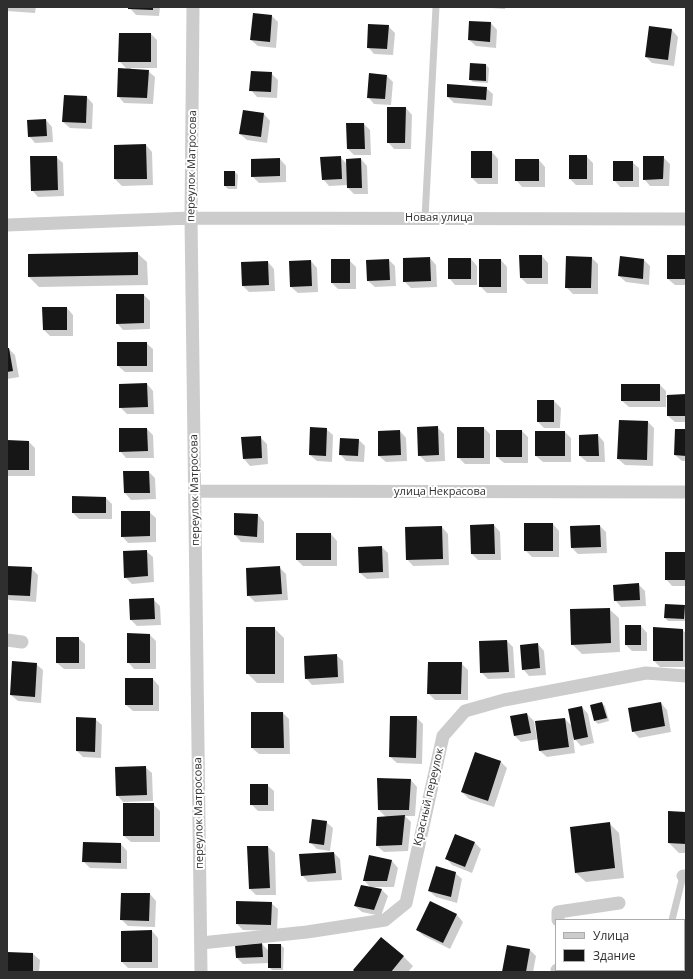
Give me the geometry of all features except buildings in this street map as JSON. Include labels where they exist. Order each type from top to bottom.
[{"type":"street","name":"переулок Матросова","points":[[193,7],[191,218],[201,972]]},
{"type":"street","name":"Новая улица","points":[[7,225],[191,218],[686,219]]},
{"type":"street","name":"улица Некрасова","points":[[195,492],[686,492]]},
{"type":"street","points":[[7,640],[22,642]]},
{"type":"street","name":"Красный переулок","points":[[201,943],[315,931],[385,920],[406,902],[443,736],[465,712],[504,700],[646,674],[686,676]]},
{"type":"street","points":[[558,919],[558,912],[619,903]]},
{"type":"lane","points":[[425,218],[436,7]]},
{"type":"lane","points":[[672,919],[685,876]]}]
